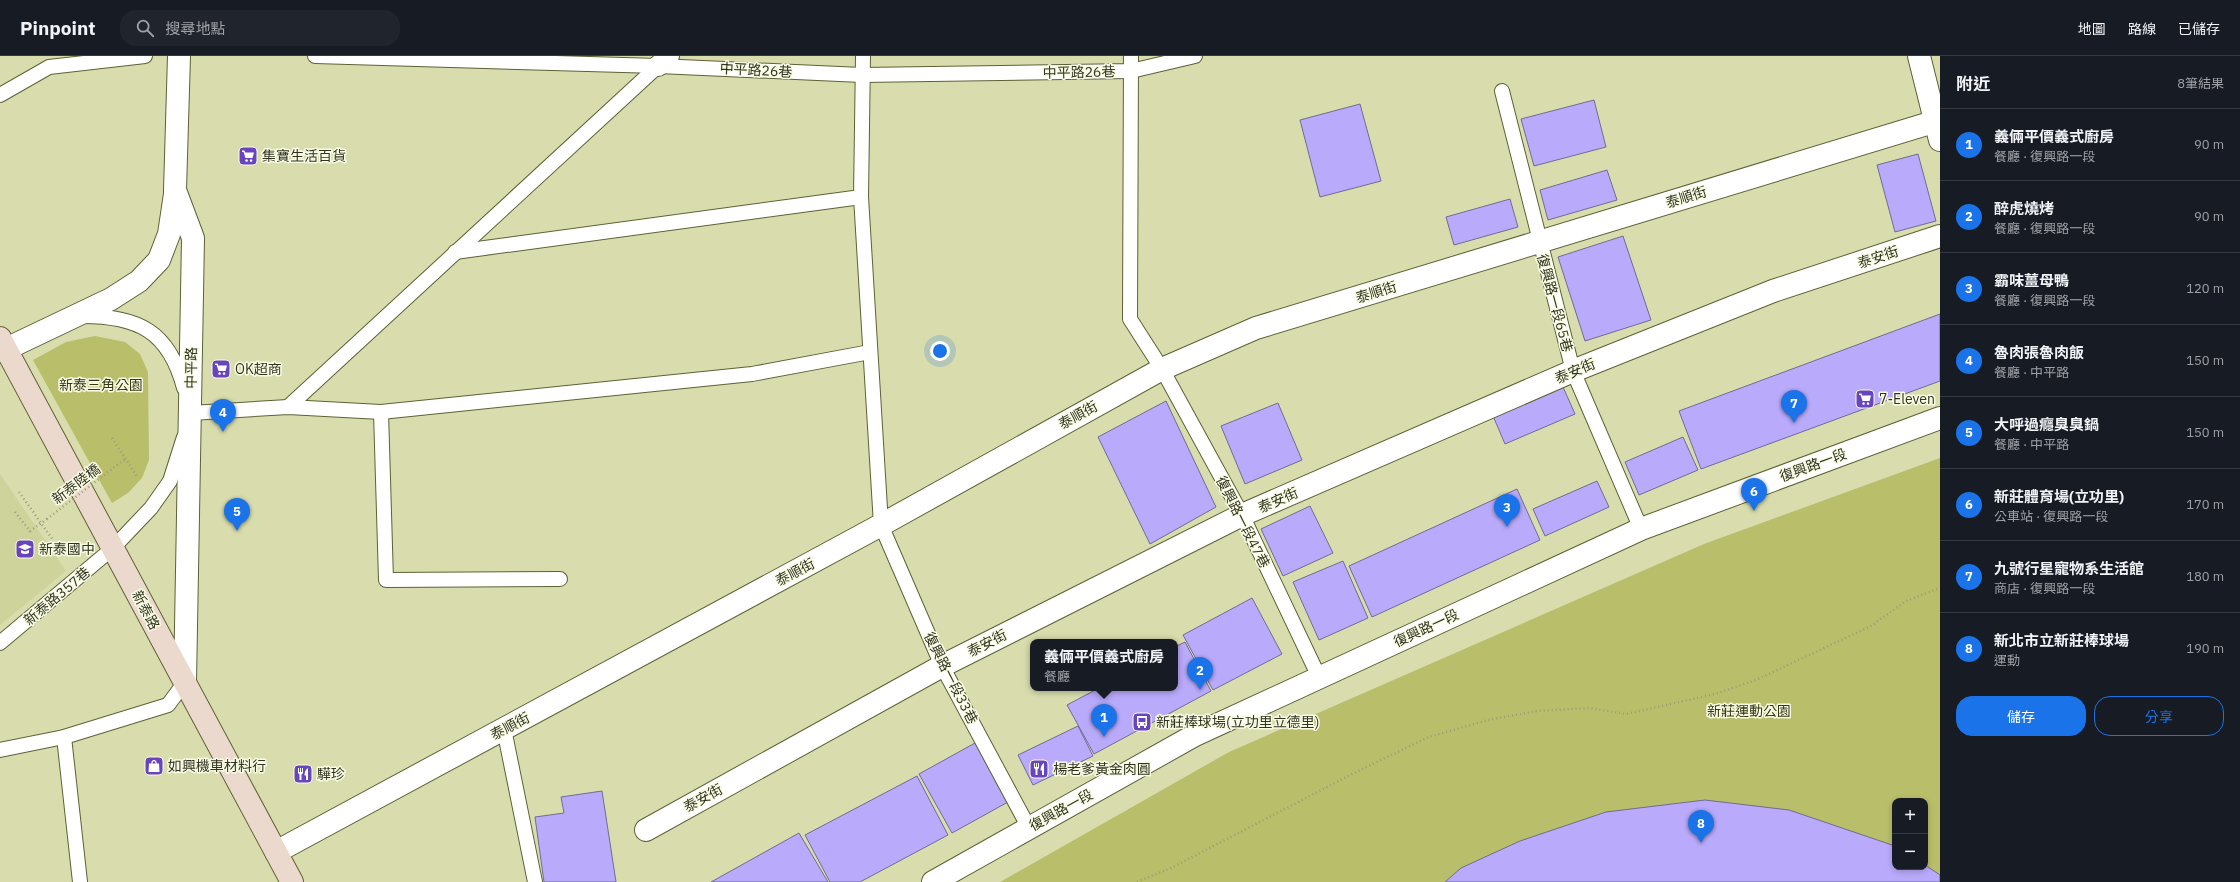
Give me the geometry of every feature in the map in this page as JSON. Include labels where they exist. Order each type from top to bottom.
[{"type":"main road","name":"新泰路","points":[[3,343],[292,882]]},
{"type":"street","name":"中平路","points":[[179,56],[175,190],[193,238],[185,682]]},
{"type":"street","points":[[1919,56],[1938,127]]},
{"type":"street","name":"泰順街","points":[[276,852],[881,525],[1162,369],[1256,328],[1540,243],[1938,127]]},
{"type":"street","points":[[3,343],[76,315],[111,299],[139,281],[159,260],[169,234],[175,190]]},
{"type":"street","name":"泰安街","points":[[646,830],[942,666],[1242,515],[1573,371],[1773,291],[1940,236]]},
{"type":"street","name":"復興路一段","points":[[933,882],[1195,734],[1641,529],[1940,418]]},
{"type":"lane","points":[[0,95],[49,67],[145,56]]},
{"type":"lane","name":"中平路26巷","points":[[315,56],[664,61],[862,75],[1131,71],[1194,56]]},
{"type":"lane","name":"復興路一段33巷","points":[[863,56],[861,198],[881,525],[942,666],[1029,828]]},
{"type":"lane","name":"復興路一段47巷","points":[[1131,56],[1130,319],[1162,369],[1242,515],[1319,677]]},
{"type":"lane","points":[[288,407],[664,61]]},
{"type":"lane","name":"復興路一段65巷","points":[[1502,91],[1573,371],[1641,529]]},
{"type":"lane","points":[[455,252],[861,198]]},
{"type":"lane","points":[[76,315],[110,316],[136,322],[163,341],[179,370],[191,414],[288,407],[382,412],[752,374],[870,352]]},
{"type":"lane","points":[[382,412],[386,580],[560,579]]},
{"type":"lane","name":"新泰路357巷","points":[[0,643],[113,548],[151,508],[170,481],[191,414]]},
{"type":"lane","points":[[0,750],[64,737],[168,705],[185,682]]},
{"type":"lane","points":[[504,729],[535,882]]},
{"type":"lane","points":[[64,737],[80,882]]},
{"type":"path","points":[[112,438],[138,478]]},
{"type":"path","name":"新泰陸橋","points":[[41,523],[126,459]]},
{"type":"path","points":[[19,492],[53,540]]},
{"type":"path","points":[[15,512],[30,531],[41,523]]},
{"type":"path","points":[[1137,882],[1173,867],[1356,772],[1429,737],[1488,720],[1537,711],[1589,708],[1626,714],[1715,694],[1756,680],[1864,629],[1906,602],[1940,588]]},
{"type":"shaded area","name":"新泰國中","points":[[0,474],[66,571],[0,625]]},
{"type":"green space","name":"新泰三角公園","points":[[95,336],[125,342],[140,354],[148,372],[149,460],[142,478],[128,493],[112,503],[33,360],[66,342]]},
{"type":"green space","name":"新莊運動公園","points":[[1940,458],[1940,882],[1000,882],[1229,752],[1704,544]]},
{"type":"building","points":[[1594,100],[1606,147],[1534,166],[1521,119]]},
{"type":"building","points":[[1360,104],[1381,181],[1320,197],[1300,120]]},
{"type":"building","points":[[1918,154],[1936,221],[1895,232],[1877,165]]},
{"type":"building","points":[[1607,170],[1617,200],[1548,220],[1540,190]]},
{"type":"building","points":[[1510,199],[1518,227],[1454,245],[1446,217]]},
{"type":"building","points":[[1623,236],[1651,320],[1585,341],[1558,257]]},
{"type":"building","points":[[1940,314],[1940,381],[1701,469],[1679,411]]},
{"type":"building","points":[[1563,387],[1575,414],[1505,444],[1493,416]]},
{"type":"building","points":[[1166,401],[1216,507],[1150,544],[1098,437]]},
{"type":"building","points":[[1278,403],[1302,460],[1245,484],[1221,426]]},
{"type":"building","points":[[1683,437],[1698,470],[1639,495],[1625,462]]},
{"type":"building","points":[[1597,481],[1609,507],[1545,536],[1533,509]]},
{"type":"building","points":[[1517,489],[1540,540],[1372,617],[1349,566]]},
{"type":"building","points":[[1310,506],[1333,553],[1283,576],[1261,529]]},
{"type":"building","points":[[1343,561],[1368,618],[1319,640],[1293,582]]},
{"type":"building","points":[[1252,598],[1282,654],[1213,690],[1183,635]]},
{"type":"building","points":[[1185,642],[1211,691],[1094,754],[1067,705],[1093,691],[1178,691],[1178,646]]},
{"type":"building","points":[[1078,726],[1093,756],[1033,785],[1018,755]]},
{"type":"building","points":[[975,743],[1008,802],[952,833],[919,774]]},
{"type":"building","points":[[917,776],[948,835],[860,882],[830,882],[805,835]]},
{"type":"building","points":[[602,791],[616,882],[544,882],[535,817],[564,813],[561,797]]},
{"type":"building","points":[[1705,800],[1789,810],[1892,845],[1892,870],[1928,870],[1928,867],[1940,875],[1940,882],[1445,882],[1461,868],[1520,841],[1606,812]]},
{"type":"building","points":[[799,833],[828,882],[711,882]]},
{"type":"place","name":"集寶生活百貨","points":[[248,156]]},
{"type":"place","name":"OK超商","points":[[221,369]]},
{"type":"place","name":"7-Eleven","points":[[1865,399]]},
{"type":"place","name":"九號行星寵物系生活館","points":[[1794,423]]},
{"type":"place","name":"魯肉張魯肉飯","points":[[223,432]]},
{"type":"place","name":"新莊體育場(立功里)","points":[[1754,511]]},
{"type":"place","name":"霸味薑母鴨","points":[[1507,527]]},
{"type":"place","name":"大呼過癮臭臭鍋","points":[[237,531]]},
{"type":"place","name":"新泰國中","points":[[25,549]]},
{"type":"place","name":"醉虎燒烤","points":[[1200,690]]},
{"type":"place","name":"新莊棒球場(立功里立德里)","points":[[1142,722]]},
{"type":"place","name":"義倆平價義式廚房","points":[[1104,737]]},
{"type":"place","name":"如興機車材料行","points":[[154,766]]},
{"type":"place","name":"楊老爹黃金肉圓","points":[[1039,769]]},
{"type":"place","name":"驊珍","points":[[303,774]]},
{"type":"place","name":"新北市立新莊棒球場","points":[[1701,843]]}]
